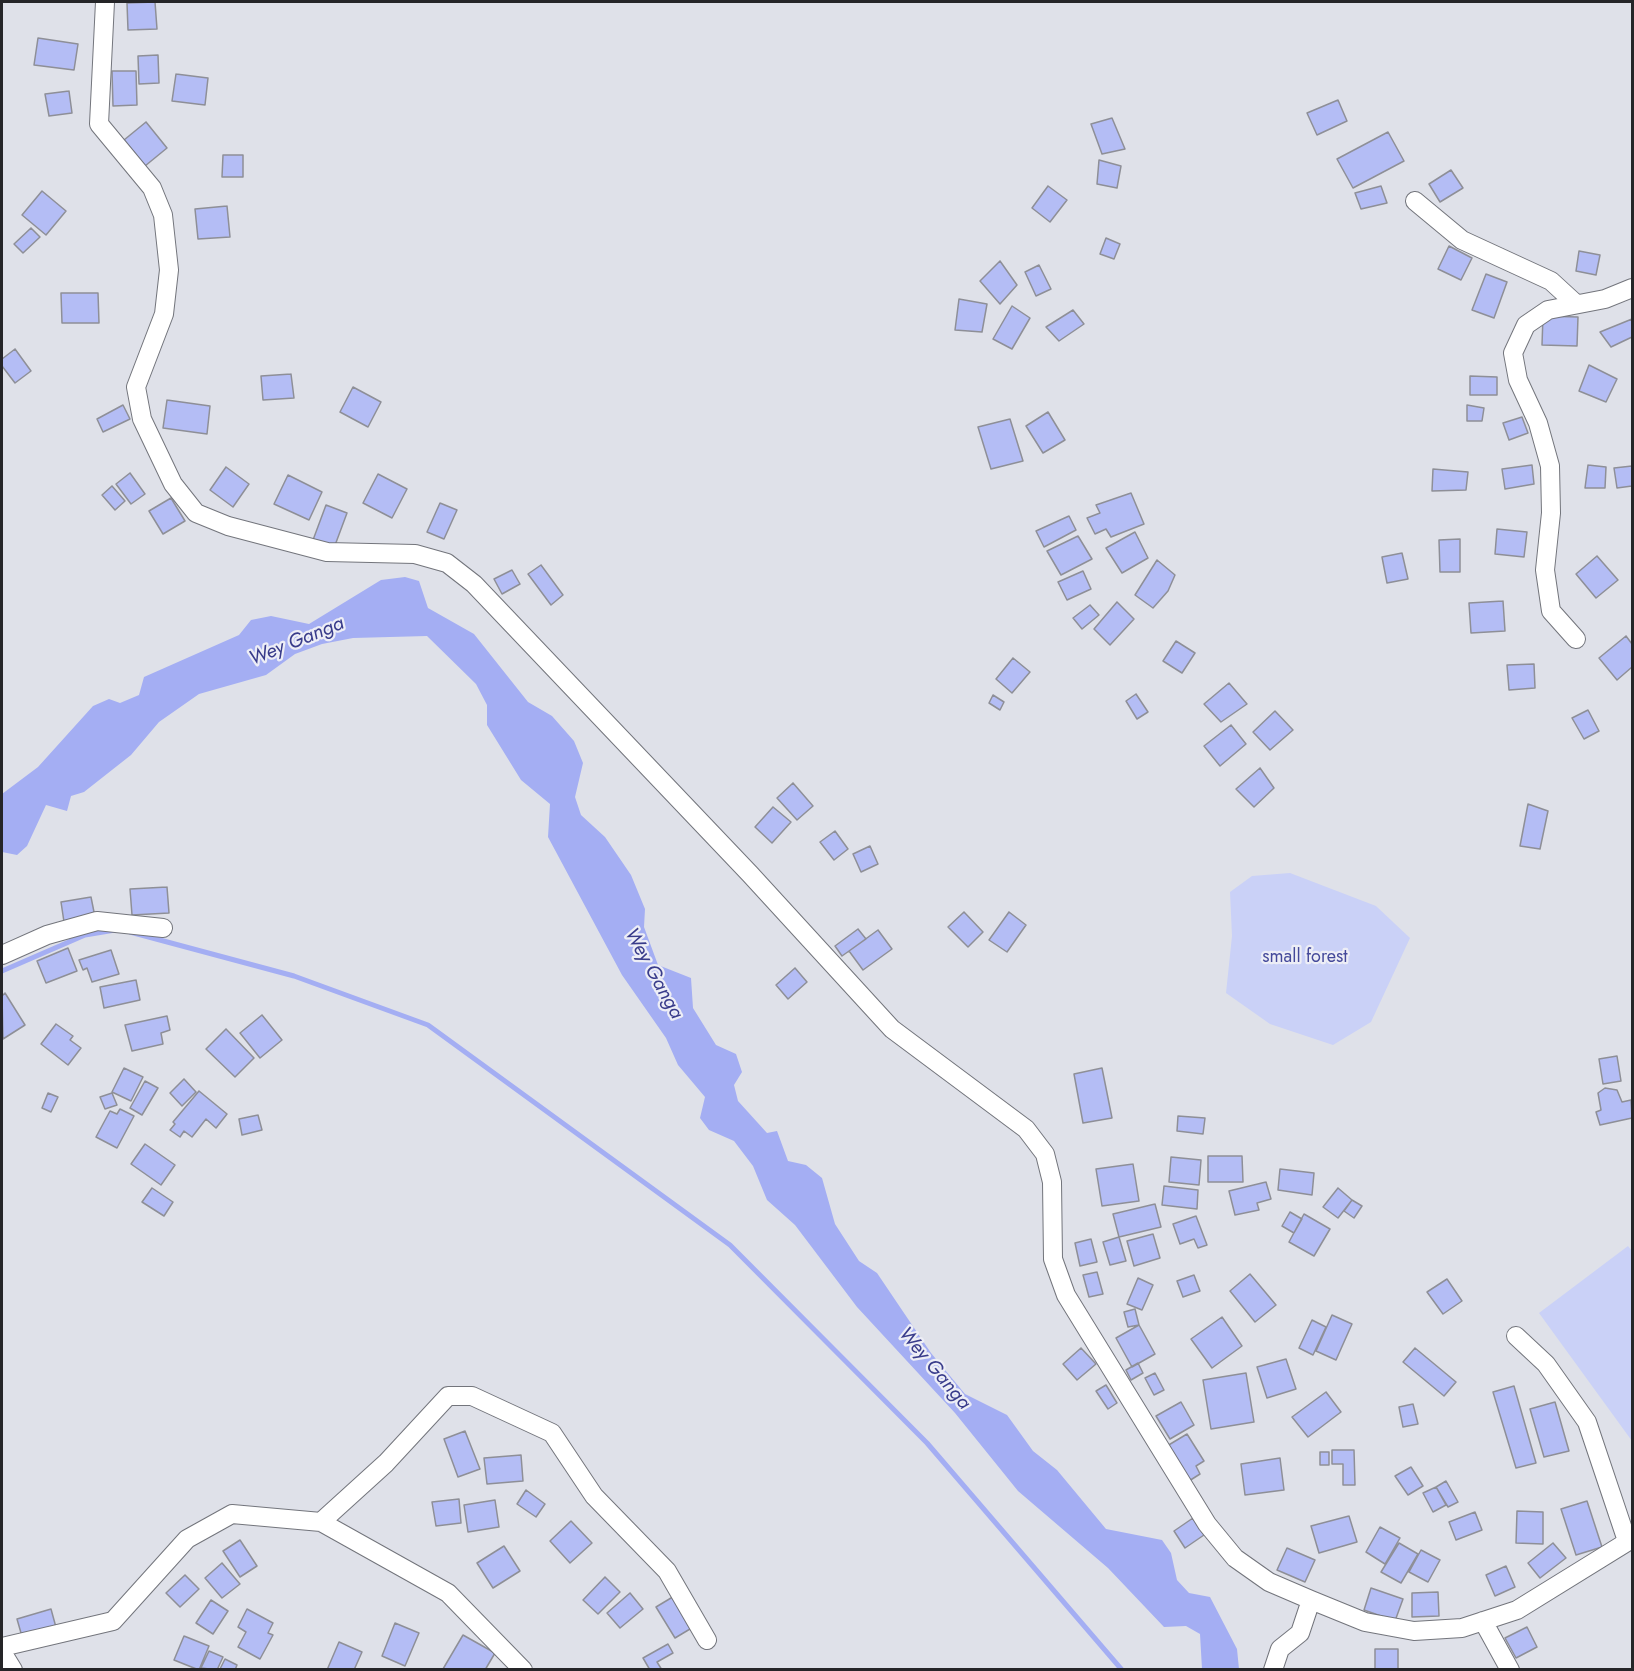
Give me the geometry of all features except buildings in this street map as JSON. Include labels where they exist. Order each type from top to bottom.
[{"type":"street","points":[[105,2],[99,123],[152,188],[164,215],[169,270],[164,314],[136,387],[141,419],[173,484],[196,513],[228,526],[327,552],[415,554],[447,563],[474,584],[750,874],[892,1029],[1026,1129],[1045,1154],[1052,1182],[1053,1259],[1066,1295],[1207,1524],[1235,1558],[1269,1582],[1365,1622],[1414,1631],[1462,1629],[1517,1610],[1630,1540],[1587,1422],[1546,1364],[1516,1336]]},
{"type":"street","points":[[1415,201],[1462,240],[1551,281],[1575,303]]},
{"type":"street","points":[[1576,639],[1551,611],[1545,570],[1551,513],[1550,466],[1538,423],[1518,380],[1513,353],[1526,325],[1548,310],[1605,299],[1632,288]]},
{"type":"street","points":[[2,955],[47,935],[97,921],[163,928]]},
{"type":"street","points":[[321,1522],[386,1463],[448,1396],[472,1396],[552,1433],[594,1496],[667,1571],[707,1640]]},
{"type":"street","points":[[13,1670],[2,1649],[113,1621],[187,1539],[232,1514],[321,1522],[448,1593],[523,1670]]},
{"type":"street","points":[[1273,1670],[1280,1648],[1300,1633],[1311,1600]]},
{"type":"street","points":[[1484,1621],[1510,1670]]},
{"type":"green space","name":"small forest","points":[[1290,873],[1376,906],[1410,938],[1371,1022],[1333,1045],[1270,1024],[1226,993],[1232,936],[1230,892],[1252,876]]},
{"type":"green space","points":[[1628,1246],[1632,1251],[1632,1441],[1539,1313]]},
{"type":"water","name":"Wey Ganga","points":[[405,577],[419,581],[428,608],[474,634],[528,702],[552,716],[574,741],[583,763],[575,797],[581,815],[605,837],[631,875],[645,909],[644,927],[658,965],[691,978],[693,1008],[716,1045],[736,1054],[742,1072],[734,1085],[738,1101],[767,1133],[777,1131],[788,1161],[806,1165],[822,1178],[835,1224],[859,1261],[877,1273],[931,1353],[965,1394],[1007,1415],[1033,1451],[1057,1470],[1106,1529],[1162,1540],[1171,1553],[1177,1580],[1189,1593],[1210,1597],[1237,1649],[1239,1669],[1202,1669],[1200,1634],[1186,1626],[1164,1627],[1108,1568],[1018,1491],[955,1413],[857,1307],[795,1225],[767,1200],[753,1166],[734,1141],[709,1130],[700,1118],[705,1097],[678,1065],[666,1038],[622,975],[548,837],[550,804],[521,780],[487,725],[487,705],[476,684],[427,636],[353,638],[322,644],[295,654],[266,675],[199,694],[159,722],[131,755],[84,792],[71,796],[67,811],[46,805],[27,846],[17,855],[2,852],[2,794],[38,767],[93,706],[109,699],[120,703],[139,695],[144,677],[239,635],[251,620],[271,616],[309,624],[381,580]]},
{"type":"waterway","points":[[2,971],[85,935],[115,930]]},
{"type":"waterway","points":[[130,932],[294,976],[428,1025],[730,1245],[927,1443],[1122,1670]]}]
